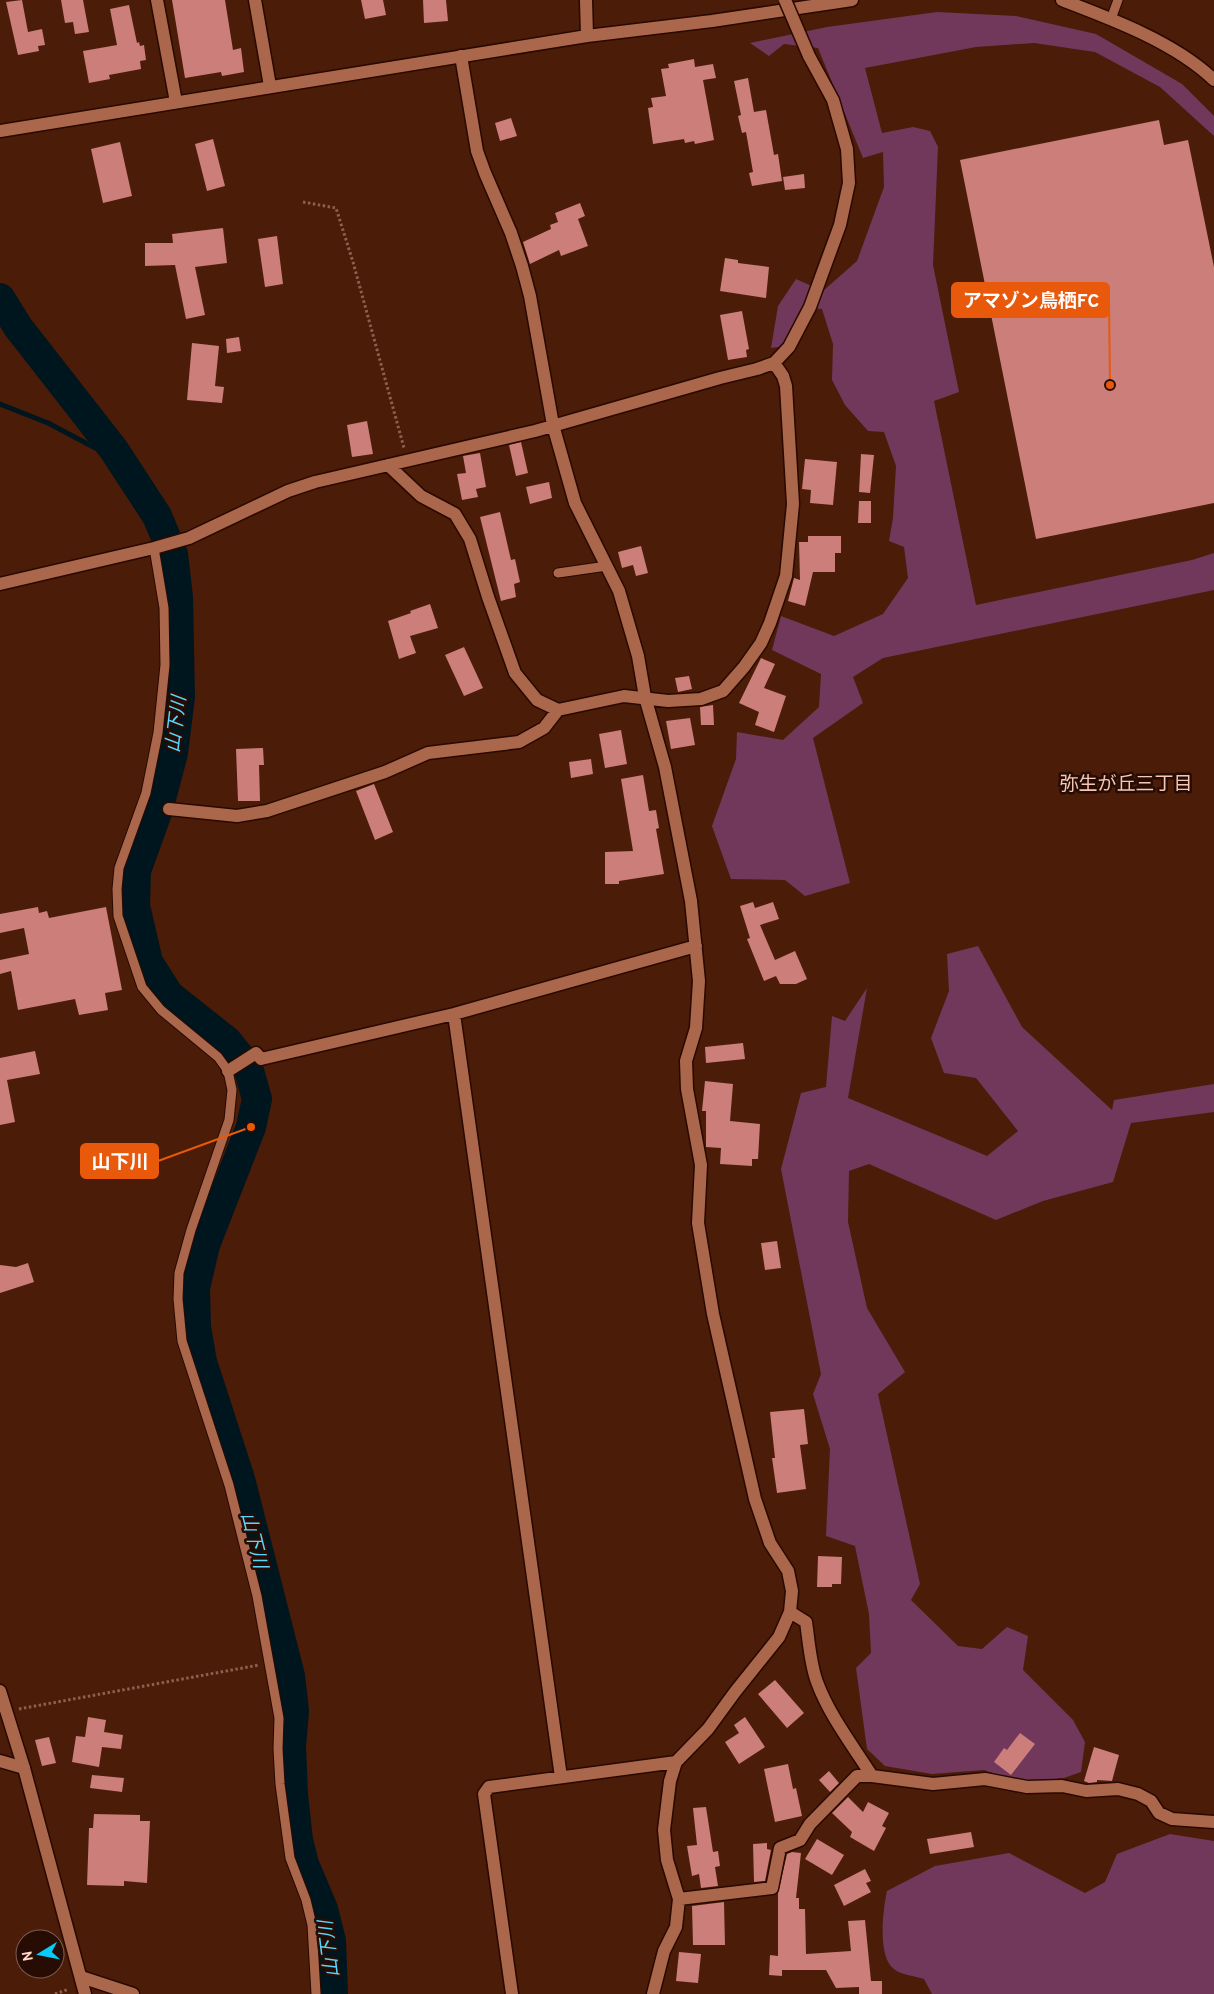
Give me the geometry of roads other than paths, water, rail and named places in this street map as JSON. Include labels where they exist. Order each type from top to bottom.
[{"type":"street","points":[[157,0],[176,102]]},
{"type":"street","points":[[255,0],[270,86]]},
{"type":"street","points":[[586,0],[587,36]]},
{"type":"street","points":[[0,584],[189,538],[288,491],[315,482],[535,431],[774,363],[789,347],[810,306],[840,225],[849,183],[847,149],[832,100],[809,56],[785,0]]},
{"type":"street","points":[[0,131],[587,36],[712,21],[852,0]]},
{"type":"street","points":[[1062,0],[1111,19],[1173,51],[1203,70],[1214,80]]},
{"type":"street","points":[[461,56],[477,151],[511,233],[530,296],[552,425],[575,503],[619,591],[635,647],[645,698],[664,767],[691,901],[699,981],[696,1028],[686,1061],[687,1089],[701,1165],[698,1223],[713,1314],[755,1500],[770,1543],[788,1571],[792,1591],[790,1612],[779,1637],[735,1692],[708,1730],[676,1762],[670,1781],[664,1830],[667,1860],[679,1899],[676,1927],[664,1951],[653,1994]]},
{"type":"street","points":[[388,465],[421,496],[455,514],[470,539],[515,673],[537,700],[558,710],[624,696],[668,701],[701,699],[723,691],[762,643],[786,576],[793,504],[786,386],[783,376],[774,363]]},
{"type":"street","points":[[169,809],[237,816],[266,811],[385,772],[428,753],[519,742],[544,728],[558,710]]},
{"type":"street","points":[[230,1070],[256,1053],[261,1059],[454,1014],[696,946]]},
{"type":"street","points":[[454,1014],[561,1777]]},
{"type":"street","points":[[790,1612],[806,1622],[811,1660],[817,1683],[872,1776]]},
{"type":"street","points":[[0,1691],[24,1768],[85,1994]]},
{"type":"street","points":[[0,1761],[24,1768]]},
{"type":"street","points":[[512,1994],[484,1794],[489,1787],[676,1762]]},
{"type":"street","points":[[679,1899],[772,1888],[780,1848],[800,1840],[810,1824],[857,1776],[872,1776],[933,1784],[984,1779],[1027,1788],[1062,1786],[1086,1791],[1118,1789],[1138,1794],[1151,1801],[1159,1813],[1172,1819],[1214,1822]]},
{"type":"street","points":[[81,1977],[133,1994]]},
{"type":"lane","points":[[1111,19],[1118,0]]},
{"type":"lane","points":[[154,548],[164,608],[165,665],[158,734],[146,793],[119,868],[117,889],[118,916],[142,987],[161,1010],[214,1053],[230,1070],[232,1090],[229,1120],[191,1230],[180,1273],[178,1299],[182,1341],[229,1484],[257,1596],[279,1718],[278,1749],[281,1793],[290,1858],[306,1900],[312,1926],[316,1994]]},
{"type":"lane","points":[[558,573],[607,566]]},
{"type":"waterway","name":"山下川","points":[[0,298],[18,327],[114,450],[157,516],[173,554],[178,597],[180,697],[173,753],[158,810],[136,871],[135,906],[148,962],[169,995],[227,1041],[248,1067],[257,1099],[251,1127],[205,1245],[195,1288],[196,1327],[202,1362],[240,1479],[290,1676],[294,1711],[291,1746],[293,1794],[298,1840],[304,1864],[323,1909],[331,1941],[333,1994]]},
{"type":"waterway","points":[[0,404],[48,423],[101,451],[114,450]]},
{"type":"place","name":"アマゾン鳥栖FC","points":[[1110,385]]},
{"type":"place","name":"山下川","points":[[251,1127]]},
{"type":"district","name":"弥生が丘三丁目","points":[[1126,783]]}]
